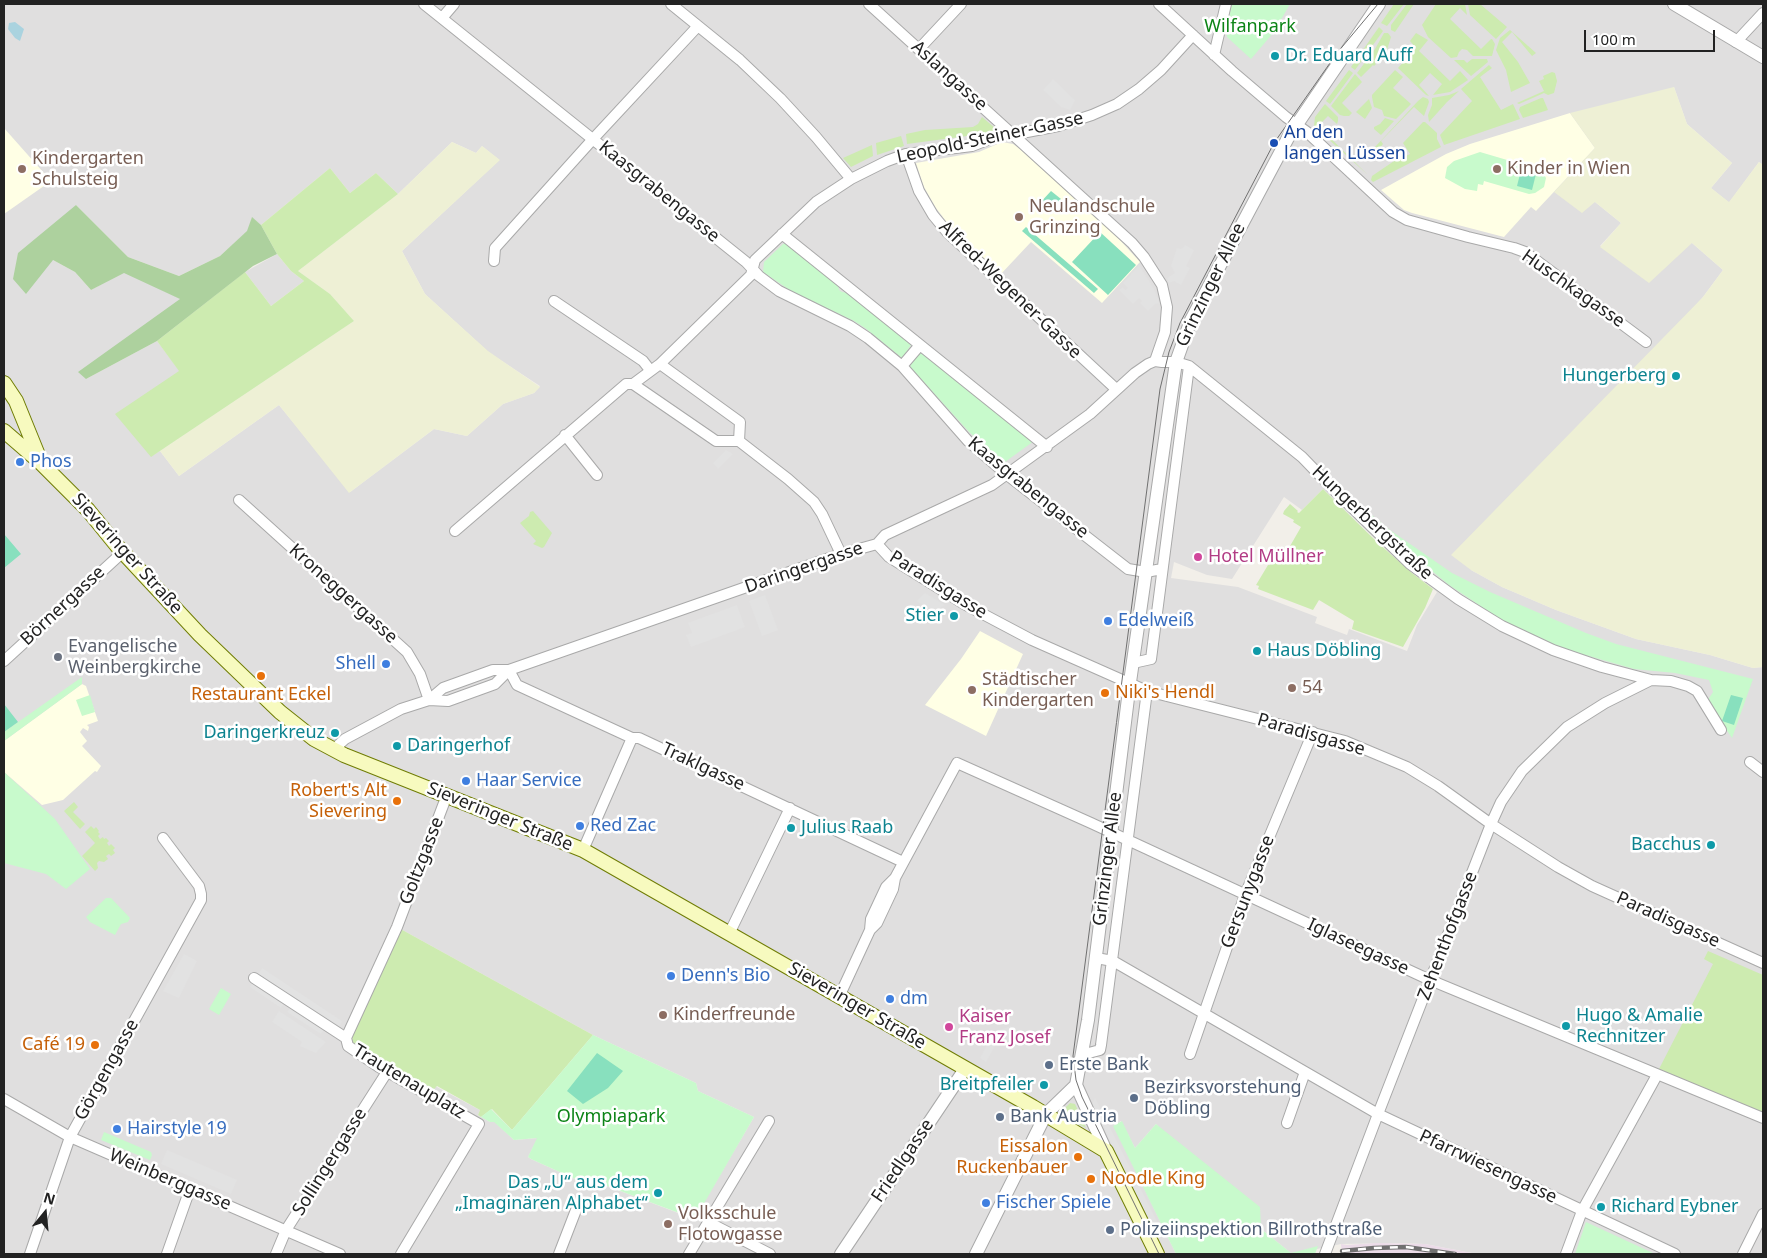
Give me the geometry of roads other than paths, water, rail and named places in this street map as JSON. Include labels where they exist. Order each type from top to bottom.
[{"type":"main road","points":[[4,383],[16,401],[41,463]]},
{"type":"main road","name":"Sieveringer Straße","points":[[4,431],[41,463],[91,514],[123,552],[200,634],[280,712],[314,739],[333,750],[583,850],[1046,1114],[1106,1151]]},
{"type":"main road","points":[[17,442],[28,432]]},
{"type":"main road","points":[[1106,1151],[1154,1253]]},
{"type":"street","name":"Kaasgrabengasse","points":[[424,4],[753,268],[759,276],[780,291],[850,326],[868,338],[902,366],[968,441],[1006,474],[1128,569],[1146,572]]},
{"type":"street","points":[[442,18],[454,4]]},
{"type":"street","points":[[671,4],[740,60],[780,98],[851,179]]},
{"type":"street","name":"Aslangasse","points":[[869,4],[1132,243],[1144,257],[1162,285],[1167,307],[1165,332],[1155,362]]},
{"type":"street","points":[[918,49],[961,4]]},
{"type":"street","points":[[1159,4],[1214,55],[1296,124]]},
{"type":"street","points":[[1214,55],[1226,4]]},
{"type":"street","name":"Grinzinger Allee","points":[[1076,1085],[1088,1020],[1130,682],[1176,362],[1191,320],[1247,212],[1296,124],[1379,4]]},
{"type":"street","points":[[1674,4],[1763,57]]},
{"type":"street","points":[[1736,42],[1763,14]]},
{"type":"street","points":[[494,261],[495,248],[698,26]]},
{"type":"street","name":"Leopold-Steiner-Gasse","points":[[454,531],[626,384],[633,384],[660,364],[752,275],[755,260],[816,202],[851,179],[906,154],[972,146],[1000,135],[1058,126],[1092,115],[1117,104],[1161,70],[1193,35]]},
{"type":"street","name":"Huschkagasse","points":[[1296,124],[1393,212],[1407,220],[1524,252],[1646,342]]},
{"type":"street","name":"Alfred-Wegener-Gasse","points":[[906,154],[919,191],[932,215],[947,232],[1116,389]]},
{"type":"street","points":[[782,234],[1047,447]]},
{"type":"street","points":[[554,301],[642,361],[650,370]]},
{"type":"street","points":[[902,366],[920,345]]},
{"type":"street","name":"Daringergasse","points":[[333,750],[345,739],[367,726],[401,710],[429,700],[448,701],[495,684],[509,670],[841,554],[877,544],[885,535],[992,485],[1090,414],[1135,373],[1155,362],[1176,362]]},
{"type":"street","name":"Hungerbergstraße","points":[[1176,362],[1189,366],[1302,457],[1410,564],[1458,599],[1502,626],[1553,650],[1602,667],[1651,680],[1681,682],[1697,692],[1720,730]]},
{"type":"street","points":[[660,364],[740,422],[739,441]]},
{"type":"street","name":"Grinzinger Allee","points":[[1133,663],[1151,659],[1189,366]]},
{"type":"street","points":[[633,384],[716,442],[739,441],[788,479],[814,502],[826,521],[841,554]]},
{"type":"street","points":[[565,435],[597,475]]},
{"type":"street","name":"Kroneggergasse","points":[[239,500],[407,652],[420,674],[429,700]]},
{"type":"street","name":"Paradisgasse","points":[[877,544],[889,557],[964,604],[1032,640],[1130,682],[1146,691],[1345,741],[1407,767],[1438,786],[1491,824],[1558,867],[1592,886],[1763,963]]},
{"type":"street","name":"Börnergasse","points":[[4,661],[123,552]]},
{"type":"street","points":[[1146,572],[1162,568]]},
{"type":"street","name":"Traklgasse","points":[[509,670],[517,685],[632,738],[639,738],[903,862]]},
{"type":"street","name":"Zehenthofgasse","points":[[1325,1254],[1491,824],[1511,786],[1522,771],[1567,727],[1605,703],[1651,680]]},
{"type":"street","name":"Grinzinger Allee","points":[[1081,1055],[1100,1050],[1113,961],[1146,691]]},
{"type":"street","name":"Gersunygasse","points":[[1190,1054],[1245,895],[1313,732]]},
{"type":"street","points":[[583,850],[632,738]]},
{"type":"street","points":[[1750,762],[1763,772]]},
{"type":"street","name":"Iglaseegasse","points":[[903,862],[957,763],[1430,980],[1657,1076],[1763,1118]]},
{"type":"street","name":"Goltzgasse","points":[[397,927],[447,795]]},
{"type":"street","points":[[729,934],[790,808]]},
{"type":"street","name":"Görgengasse","points":[[30,1254],[70,1137],[199,906],[201,894],[199,886],[163,838]]},
{"type":"street","points":[[839,996],[870,930],[877,923],[903,862]]},
{"type":"street","name":"Trautenauplatz","points":[[397,927],[346,1038],[348,1046],[387,1072],[479,1124],[402,1254]]},
{"type":"street","name":"Pfarrwiesengasse","points":[[1096,958],[1113,961],[1378,1114],[1675,1254]]},
{"type":"street","points":[[254,978],[346,1038]]},
{"type":"street","name":"Friedlgasse","points":[[842,1254],[965,1069]]},
{"type":"street","name":"Sollingergasse","points":[[276,1254],[286,1230],[387,1072]]},
{"type":"street","points":[[1287,1123],[1305,1072]]},
{"type":"street","points":[[1566,1254],[1582,1211],[1657,1076]]},
{"type":"street","points":[[976,1254],[1046,1114],[1076,1085],[1106,1151]]},
{"type":"street","name":"Weinberggasse","points":[[4,1099],[70,1137],[340,1254]]},
{"type":"street","points":[[688,1254],[769,1121]]},
{"type":"street","points":[[167,1254],[190,1189]]},
{"type":"street","points":[[559,1254],[576,1210]]},
{"type":"street","points":[[1743,1254],[1763,1214]]},
{"type":"street","points":[[708,1222],[770,1254]]},
{"type":"water","points":[[15,22],[24,29],[20,41],[8,29],[9,23]]},
{"type":"tram line","points":[[1159,1254],[1082,1097],[1076,1080],[1073,1056],[1160,389],[1169,352],[1180,323],[1274,143],[1337,53],[1378,4]]},
{"type":"railway","points":[[1342,1251],[1406,1247],[1455,1254]]},
{"type":"place","name":"Dr. Eduard Auff","points":[[1275,56]]},
{"type":"place","name":"An den langen Lüssen","points":[[1274,143]]},
{"type":"place","name":"Kindergarten Schulsteig","points":[[22,169]]},
{"type":"place","name":"Kinder in Wien","points":[[1497,169]]},
{"type":"place","name":"Neulandschule Grinzing","points":[[1019,217]]},
{"type":"place","name":"Hungerberg","points":[[1676,376]]},
{"type":"place","name":"Phos","points":[[20,462]]},
{"type":"place","name":"Hotel Müllner","points":[[1198,557]]},
{"type":"place","name":"Stier","points":[[954,616]]},
{"type":"place","name":"Edelweiß","points":[[1108,621]]},
{"type":"place","name":"Haus Döbling","points":[[1257,651]]},
{"type":"place","name":"Evangelische Weinbergkirche","points":[[58,657]]},
{"type":"place","name":"Shell","points":[[386,664]]},
{"type":"place","name":"Restaurant Eckel","points":[[261,676]]},
{"type":"place","name":"54","points":[[1292,688]]},
{"type":"place","name":"Städtischer Kindergarten","points":[[972,690]]},
{"type":"place","name":"Niki's Hendl","points":[[1105,693]]},
{"type":"place","name":"Daringerkreuz","points":[[335,733]]},
{"type":"place","name":"Daringerhof","points":[[397,746]]},
{"type":"place","name":"Haar Service","points":[[466,781]]},
{"type":"place","name":"Robert's Alt Sievering","points":[[397,801]]},
{"type":"place","name":"Red Zac","points":[[580,826]]},
{"type":"place","name":"Julius Raab","points":[[791,828]]},
{"type":"place","name":"Bacchus","points":[[1711,845]]},
{"type":"place","name":"Denn's Bio","points":[[671,976]]},
{"type":"place","name":"dm","points":[[890,999]]},
{"type":"place","name":"Kinderfreunde","points":[[663,1015]]},
{"type":"place","name":"Hugo & Amalie Rechnitzer","points":[[1566,1026]]},
{"type":"place","name":"Kaiser Franz Josef","points":[[949,1027]]},
{"type":"place","name":"Café 19","points":[[95,1045]]},
{"type":"place","name":"Erste Bank","points":[[1049,1065]]},
{"type":"place","name":"Breitpfeiler","points":[[1044,1085]]},
{"type":"place","name":"Bezirksvorstehung Döbling","points":[[1134,1098]]},
{"type":"place","name":"Bank Austria","points":[[1000,1117]]},
{"type":"place","name":"Hairstyle 19","points":[[117,1129]]},
{"type":"place","name":"Eissalon Ruckenbauer","points":[[1078,1157]]},
{"type":"place","name":"Noodle King","points":[[1091,1179]]},
{"type":"place","name":"Das „U“ aus dem „Imaginären Alphabet“","points":[[658,1193]]},
{"type":"place","name":"Fischer Spiele","points":[[986,1203]]},
{"type":"place","name":"Richard Eybner","points":[[1601,1207]]},
{"type":"place","name":"Volksschule Flotowgasse","points":[[668,1224]]},
{"type":"place","name":"Polizeiinspektion Billrothstraße","points":[[1110,1230]]},
{"type":"park label","name":"Wilfanpark","points":[[1250,27]]},
{"type":"park label","name":"Olympiapark","points":[[611,1117]]}]
